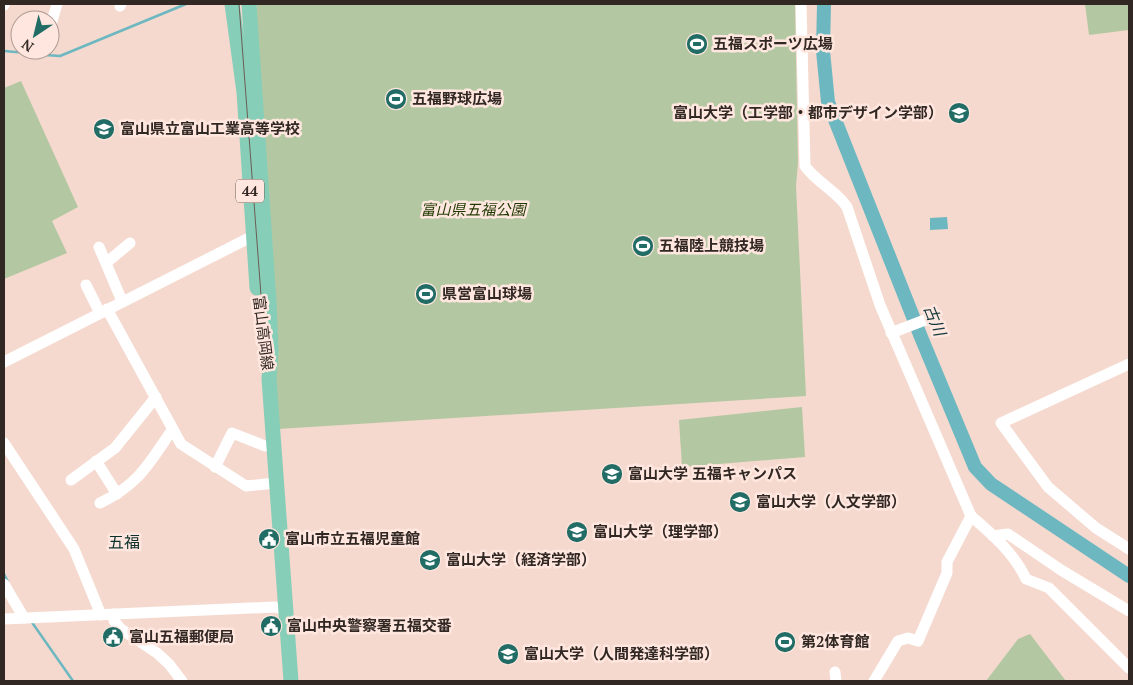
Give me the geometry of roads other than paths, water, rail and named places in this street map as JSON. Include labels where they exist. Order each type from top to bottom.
[{"type":"main road","name":"富山高岡線","points":[[232,4],[244,92],[258,303],[269,379]]},
{"type":"main road","name":"富山高岡線","points":[[249,4],[269,302],[271,350],[269,379]]},
{"type":"main road","name":"44","points":[[269,379],[291,681]]},
{"type":"street","points":[[801,4],[806,166],[812,175],[840,196],[847,207],[894,332],[971,516],[994,536],[1020,566],[1026,579],[1049,588],[1129,668]]},
{"type":"street","points":[[4,362],[253,236]]},
{"type":"street","points":[[106,263],[130,243]]},
{"type":"street","points":[[99,247],[122,301]]},
{"type":"street","points":[[86,285],[156,397],[181,444],[246,486],[276,483]]},
{"type":"street","points":[[894,332],[925,319]]},
{"type":"street","points":[[1129,364],[1001,423],[1048,487],[1096,528],[1129,549]]},
{"type":"street","points":[[70,480],[115,448],[156,397]]},
{"type":"street","points":[[100,503],[118,494],[141,474],[172,430]]},
{"type":"street","points":[[215,467],[232,434],[265,446],[273,442]]},
{"type":"street","points":[[4,445],[24,471],[74,549],[102,615]]},
{"type":"street","points":[[96,462],[118,494]]},
{"type":"street","points":[[874,681],[898,640],[908,638],[918,641],[947,573],[947,562],[971,516]]},
{"type":"street","points":[[994,536],[1008,534],[1060,570],[1129,611]]},
{"type":"street","points":[[4,584],[24,618]]},
{"type":"street","points":[[4,619],[275,606],[286,610]]},
{"type":"street","points":[[114,614],[114,621],[121,629],[157,653],[169,664],[182,681]]},
{"type":"water","points":[[947,217],[948,229],[930,230],[930,218]]},
{"type":"waterway","points":[[60,56],[186,4]]},
{"type":"waterway","name":"古川","points":[[824,4],[823,51],[828,102],[921,337],[975,467],[991,484],[1129,576]]},
{"type":"waterway","points":[[4,51],[10,52]]},
{"type":"waterway","points":[[4,574],[8,582]]},
{"type":"waterway","points":[[31,621],[73,681]]},
{"type":"tram line","points":[[239,4],[261,295]]},
{"type":"place","name":"五福スポーツ広場","points":[[697,44]]},
{"type":"place","name":"五福野球広場","points":[[396,99]]},
{"type":"place","name":"富山大学（工学部・都市デザイン学部）","points":[[959,113]]},
{"type":"place","name":"富山県立富山工業高等学校","points":[[104,129]]},
{"type":"place","name":"五福陸上競技場","points":[[643,246]]},
{"type":"place","name":"県営富山球場","points":[[426,294]]},
{"type":"place","name":"富山大学 五福キャンパス","points":[[612,474]]},
{"type":"place","name":"富山大学（人文学部）","points":[[740,502]]},
{"type":"place","name":"富山大学（理学部）","points":[[577,532]]},
{"type":"place","name":"富山市立五福児童館","points":[[269,539]]},
{"type":"place","name":"富山大学（経済学部）","points":[[430,560]]},
{"type":"place","name":"富山中央警察署五福交番","points":[[271,626]]},
{"type":"place","name":"富山五福郵便局","points":[[113,637]]},
{"type":"place","name":"第2体育館","points":[[785,642]]},
{"type":"place","name":"富山大学（人間発達科学部）","points":[[508,654]]},
{"type":"district","name":"五福","points":[[124,542]]},
{"type":"park label","name":"富山県五福公園","points":[[473,210]]}]
